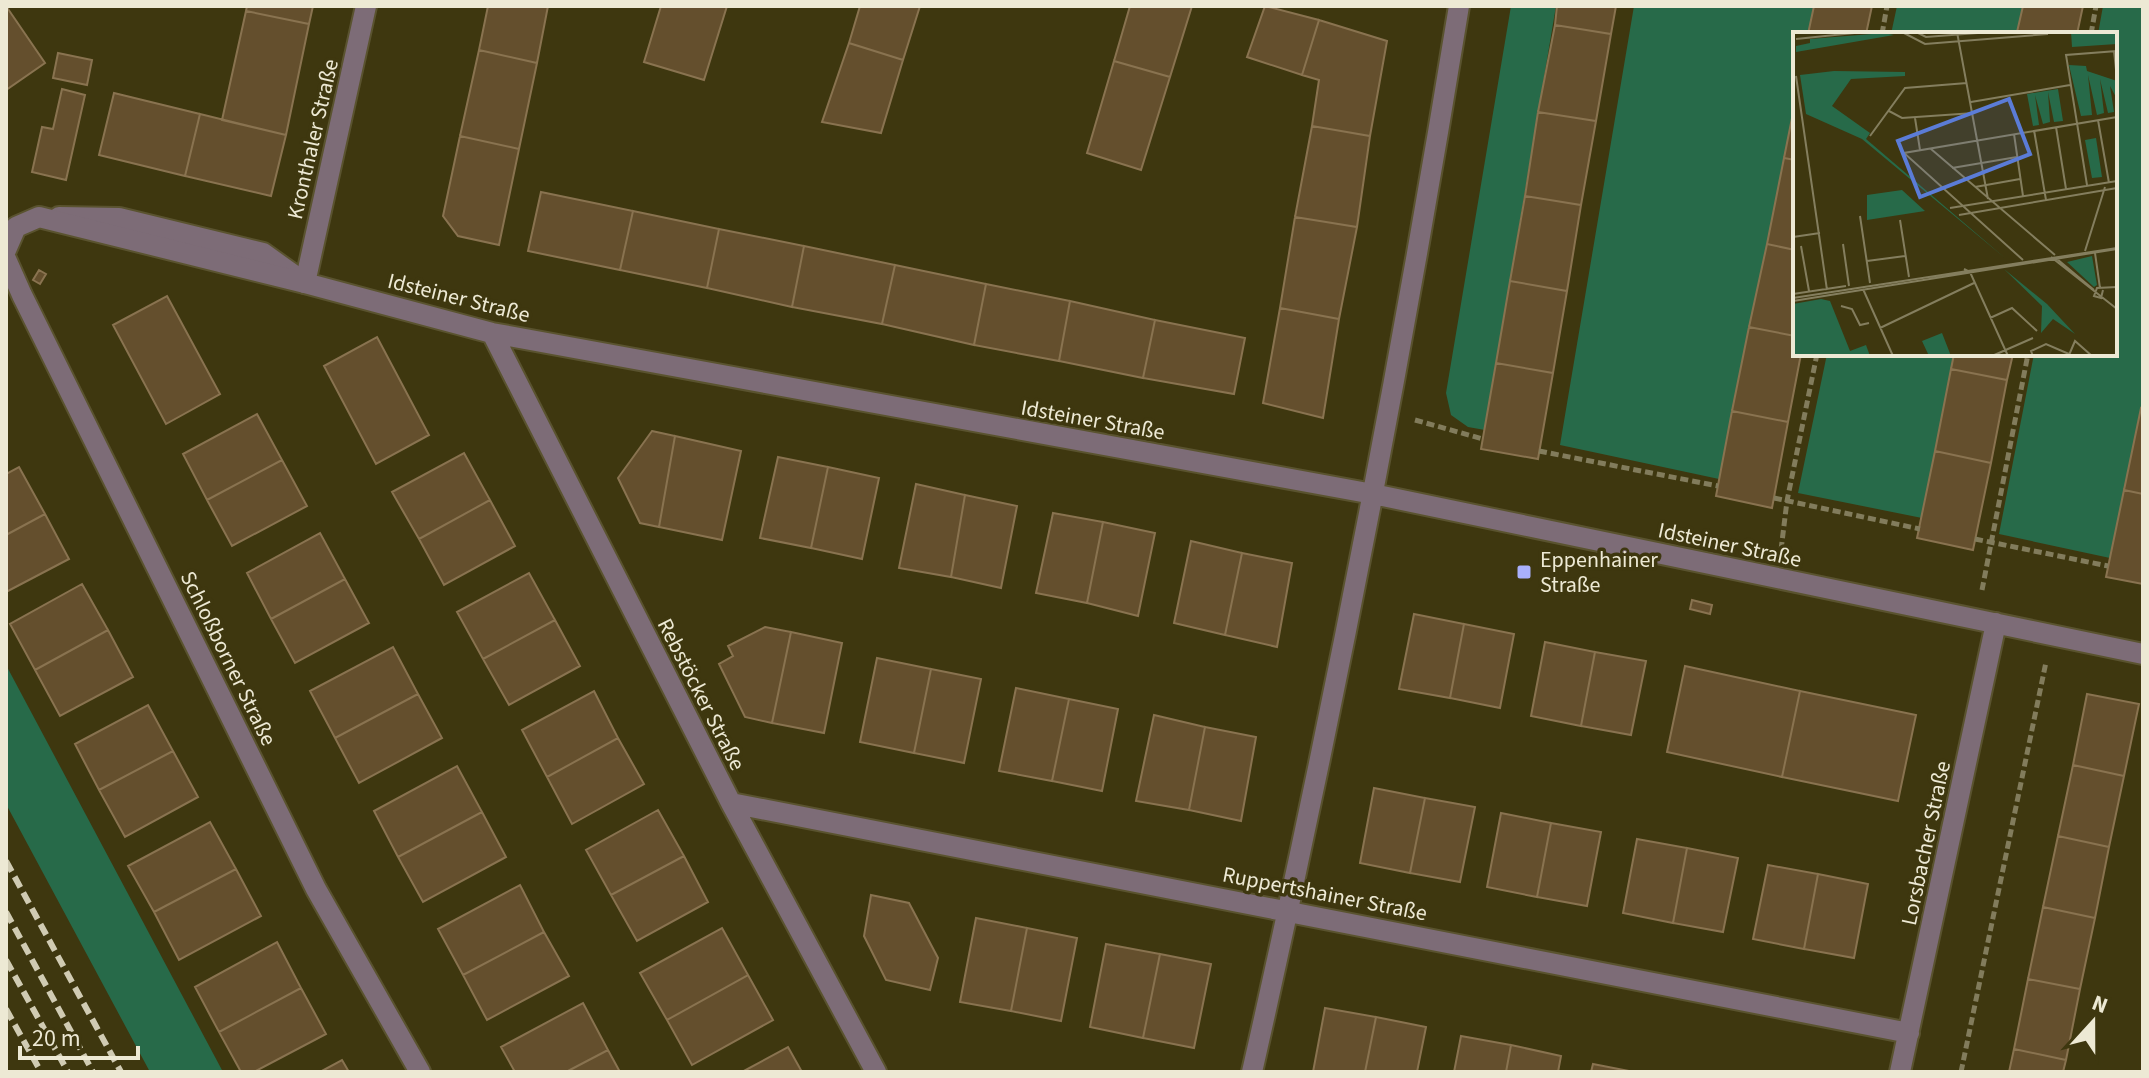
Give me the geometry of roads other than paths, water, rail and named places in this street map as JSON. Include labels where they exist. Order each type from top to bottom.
[{"type":"street","name":"Kronthaler Straße","points":[[305,283],[366,6]]},
{"type":"street","points":[[1252,1072],[1373,494],[1455,7]]},
{"type":"street","name":"Idsteiner Straße","points":[[6,250],[16,227],[39,217],[492,333],[1373,494],[2143,654]]},
{"type":"street","name":"Schloßborner Straße","points":[[6,259],[316,889],[420,1072]]},
{"type":"street","name":"Rebstöcker Straße","points":[[492,333],[731,803],[876,1072]]},
{"type":"street","name":"Lorsbacher Straße","points":[[1900,1072],[1986,621]]},
{"type":"street","name":"Ruppertshainer Straße","points":[[731,803],[1909,1033]]},
{"type":"railway","points":[[6,861],[121,1072]]},
{"type":"railway","points":[[6,912],[93,1072]]},
{"type":"railway","points":[[6,960],[68,1072]]},
{"type":"railway","points":[[6,1009],[41,1072]]},
{"type":"place","name":"Eppenhainer Straße","points":[[1524,572]]}]
